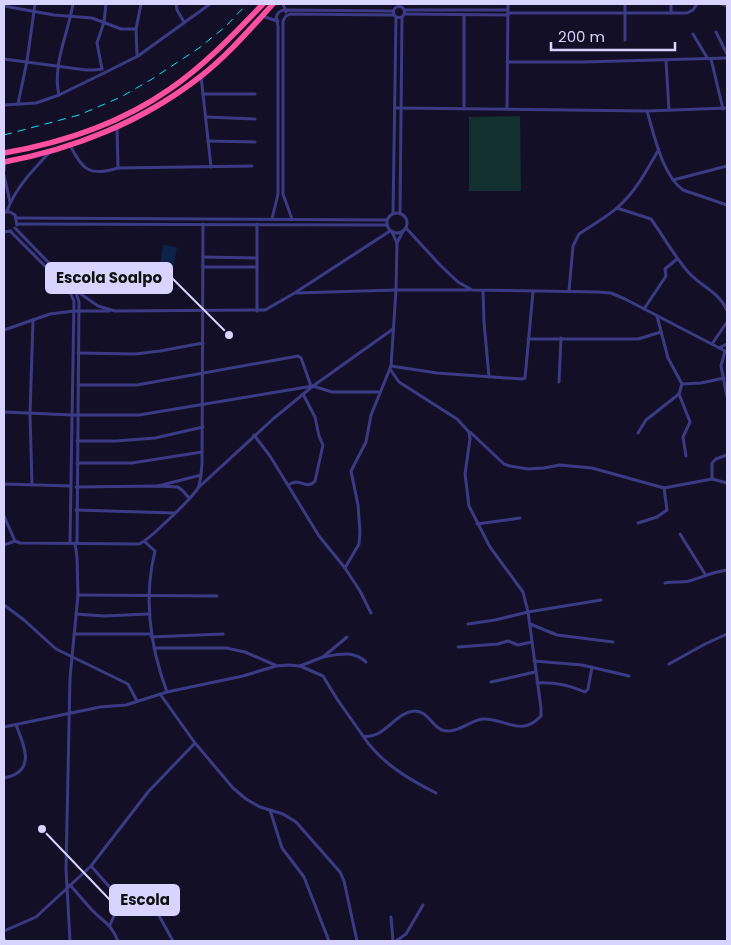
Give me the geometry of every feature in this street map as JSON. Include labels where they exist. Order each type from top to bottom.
[{"type":"highway","points":[[4,153],[30,149],[78,135],[128,114],[171,89],[206,61],[263,4]]},
{"type":"highway","points":[[4,161],[51,152],[117,127],[154,107],[201,76],[240,40],[274,4]]},
{"type":"street","points":[[18,104],[35,4]]},
{"type":"street","points":[[59,95],[57,83],[59,65],[73,4]]},
{"type":"street","points":[[103,71],[97,44],[104,22],[106,4]]},
{"type":"street","points":[[138,56],[136,29],[141,4]]},
{"type":"street","points":[[176,4],[177,10],[184,22]]},
{"type":"street","points":[[4,105],[36,103],[59,95],[103,71],[138,56],[210,4]]},
{"type":"street","points":[[272,219],[278,194],[281,165],[283,21],[287,10],[283,4]]},
{"type":"street","points":[[444,4],[444,10]]},
{"type":"street","points":[[507,108],[508,4]]},
{"type":"street","points":[[624,40],[625,4]]},
{"type":"street","points":[[671,4],[671,13]]},
{"type":"street","points":[[286,16],[290,14],[394,14],[403,10],[508,13],[690,13],[697,4]]},
{"type":"street","points":[[722,4],[727,6]]},
{"type":"street","points":[[394,214],[396,108],[394,14],[397,5],[403,10],[464,15],[508,13]]},
{"type":"street","points":[[4,6],[34,12],[92,18],[121,29],[136,29]]},
{"type":"street","points":[[292,219],[283,194],[278,26],[276,14],[287,10],[394,14]]},
{"type":"street","points":[[400,214],[403,10]]},
{"type":"street","points":[[464,15],[464,109]]},
{"type":"street","points":[[262,16],[277,22],[283,21]]},
{"type":"street","points":[[716,32],[727,54]]},
{"type":"street","points":[[396,108],[647,110],[725,108],[709,59],[693,34]]},
{"type":"street","points":[[507,62],[666,61],[727,58]]},
{"type":"street","points":[[4,59],[103,71]]},
{"type":"street","points":[[666,61],[668,110]]},
{"type":"street","points":[[201,76],[211,166]]},
{"type":"street","points":[[204,94],[255,94]]},
{"type":"street","points":[[647,110],[659,149],[668,173],[673,180],[683,190],[727,205]]},
{"type":"street","points":[[206,117],[255,119]]},
{"type":"street","points":[[117,127],[118,168]]},
{"type":"street","points":[[208,141],[255,142]]},
{"type":"street","points":[[70,145],[77,160],[84,168],[104,172],[118,168],[252,166]]},
{"type":"street","points":[[569,291],[576,239],[579,234],[617,208],[636,187],[659,149]]},
{"type":"street","points":[[51,152],[36,167],[10,202],[5,212],[12,213],[16,218],[16,226],[75,290],[98,306],[115,311]]},
{"type":"street","points":[[35,156],[36,167]]},
{"type":"street","points":[[4,161],[4,171]]},
{"type":"street","points":[[673,180],[727,166]]},
{"type":"street","points":[[4,176],[10,202]]},
{"type":"street","points":[[617,208],[651,219],[677,259],[690,275],[717,294],[727,310]]},
{"type":"street","points":[[16,218],[387,220],[394,214],[400,214],[407,221],[397,243]]},
{"type":"street","points":[[345,568],[358,544],[360,532],[358,505],[351,471],[366,442],[379,392],[390,367],[396,290],[397,243],[387,225],[387,220]]},
{"type":"street","points":[[198,488],[201,476],[203,428],[203,224]]},
{"type":"street","points":[[257,224],[257,311]]},
{"type":"street","points":[[10,232],[16,226],[387,225]]},
{"type":"street","points":[[4,330],[50,314],[74,311],[265,310],[391,231],[400,233],[405,229]]},
{"type":"street","points":[[405,229],[452,276],[465,287],[472,290]]},
{"type":"street","points":[[4,232],[10,232],[69,290],[74,301],[70,542]]},
{"type":"street","points":[[203,257],[257,258]]},
{"type":"street","points":[[644,309],[666,276],[665,269],[677,259]]},
{"type":"street","points":[[203,267],[257,267]]},
{"type":"street","points":[[70,941],[66,889],[67,810],[72,656],[78,595],[76,463],[79,302],[75,290]]},
{"type":"street","points":[[293,294],[396,290],[611,293],[726,352],[721,363],[727,398]]},
{"type":"street","points":[[483,291],[484,322],[490,377]]},
{"type":"street","points":[[390,367],[437,373],[525,378],[533,292]]},
{"type":"street","points":[[638,433],[646,420],[679,394],[682,384],[668,358],[657,316]]},
{"type":"street","points":[[32,485],[30,414],[33,320]]},
{"type":"street","points":[[712,344],[727,322]]},
{"type":"street","points":[[74,328],[79,328]]},
{"type":"street","points":[[4,545],[15,541],[26,543],[139,544],[144,542],[254,435],[312,386],[393,329]]},
{"type":"street","points":[[528,339],[638,339],[661,332]]},
{"type":"street","points":[[559,382],[560,338]]},
{"type":"street","points":[[73,341],[78,341]]},
{"type":"street","points":[[78,353],[135,354],[160,352],[203,343]]},
{"type":"street","points":[[719,348],[727,344]]},
{"type":"street","points":[[78,385],[136,385],[298,356],[301,358],[312,386]]},
{"type":"street","points":[[73,362],[78,362]]},
{"type":"street","points":[[390,367],[399,382],[457,419],[504,464],[544,468],[560,465],[592,468],[664,488],[712,479],[727,483]]},
{"type":"street","points":[[73,373],[78,372]]},
{"type":"street","points":[[682,384],[701,383],[724,378]]},
{"type":"street","points":[[4,412],[139,415],[312,386],[332,392],[379,392]]},
{"type":"street","points":[[73,393],[78,393]]},
{"type":"street","points":[[288,485],[296,482],[308,486],[312,485],[315,481],[323,450],[317,422],[303,394]]},
{"type":"street","points":[[679,394],[690,422],[683,437],[686,456]]},
{"type":"street","points":[[72,404],[78,403]]},
{"type":"street","points":[[72,423],[77,423]]},
{"type":"street","points":[[77,441],[155,438],[203,428]]},
{"type":"street","points":[[363,736],[375,736],[395,720],[414,711],[421,712],[427,716],[444,731],[462,728],[482,719],[521,727],[528,725],[541,716],[528,612],[520,586],[490,547],[469,506],[465,474],[470,432]]},
{"type":"street","points":[[254,435],[270,456],[319,536],[345,568],[371,613]]},
{"type":"street","points":[[72,452],[77,453]]},
{"type":"street","points":[[76,463],[132,463],[202,452]]},
{"type":"street","points":[[712,479],[712,463],[716,459],[727,455]]},
{"type":"street","points":[[71,474],[76,474]]},
{"type":"street","points":[[158,486],[201,476]]},
{"type":"street","points":[[4,484],[71,486]]},
{"type":"street","points":[[76,487],[178,487],[189,498]]},
{"type":"street","points":[[638,523],[656,517],[667,510],[664,488]]},
{"type":"street","points":[[71,497],[76,497]]},
{"type":"street","points":[[76,510],[175,512]]},
{"type":"street","points":[[4,516],[15,541]]},
{"type":"street","points":[[478,524],[520,518]]},
{"type":"street","points":[[70,520],[76,520]]},
{"type":"street","points":[[680,534],[705,574]]},
{"type":"street","points":[[144,542],[155,551],[150,579],[148,614],[151,636],[167,692]]},
{"type":"street","points":[[665,583],[673,581],[686,582],[705,574],[727,570]]},
{"type":"street","points":[[78,595],[217,596]]},
{"type":"street","points":[[468,624],[601,600]]},
{"type":"street","points":[[4,605],[56,649],[128,684],[137,701]]},
{"type":"street","points":[[76,614],[104,616],[148,614]]},
{"type":"street","points":[[529,624],[557,635],[613,642]]},
{"type":"street","points":[[74,634],[151,636],[223,634]]},
{"type":"street","points":[[669,664],[727,634]]},
{"type":"street","points":[[323,657],[347,637]]},
{"type":"street","points":[[458,648],[498,644],[508,641],[518,645],[532,642]]},
{"type":"street","points":[[154,648],[226,648],[245,652],[276,666]]},
{"type":"street","points":[[4,727],[100,707],[121,706],[167,692],[243,676],[276,666],[300,666],[323,657],[349,654],[358,655],[366,662]]},
{"type":"street","points":[[534,661],[592,667],[629,676]]},
{"type":"street","points":[[300,666],[323,676],[337,699],[378,755],[416,784],[436,793]]},
{"type":"street","points":[[537,683],[549,682],[578,688],[585,692],[588,688],[592,667]]},
{"type":"street","points":[[490,682],[535,672]]},
{"type":"street","points":[[160,694],[195,743],[233,788],[246,799],[260,807],[283,814],[296,822],[340,872],[344,881],[357,941]]},
{"type":"street","points":[[4,778],[13,776],[20,771],[24,764],[25,746],[16,725]]},
{"type":"street","points":[[4,931],[36,917],[92,866],[148,792],[195,743]]},
{"type":"street","points":[[269,810],[282,848],[304,877],[329,941]]},
{"type":"street","points":[[92,866],[114,892],[152,903],[173,941]]},
{"type":"street","points":[[70,885],[110,925],[118,941]]},
{"type":"street","points":[[110,925],[123,896]]},
{"type":"street","points":[[391,917],[395,941],[406,934],[423,905]]},
{"type":"green space","points":[[520,116],[521,191],[469,191],[469,117]]},
{"type":"water","points":[[163,245],[177,247],[172,277],[159,275]]},
{"type":"railway","points":[[4,135],[79,115],[121,97],[199,48],[225,27],[247,4]]},
{"type":"place","name":"Escola Soalpo","points":[[229,335]]},
{"type":"place","name":"Escola","points":[[42,829]]}]
